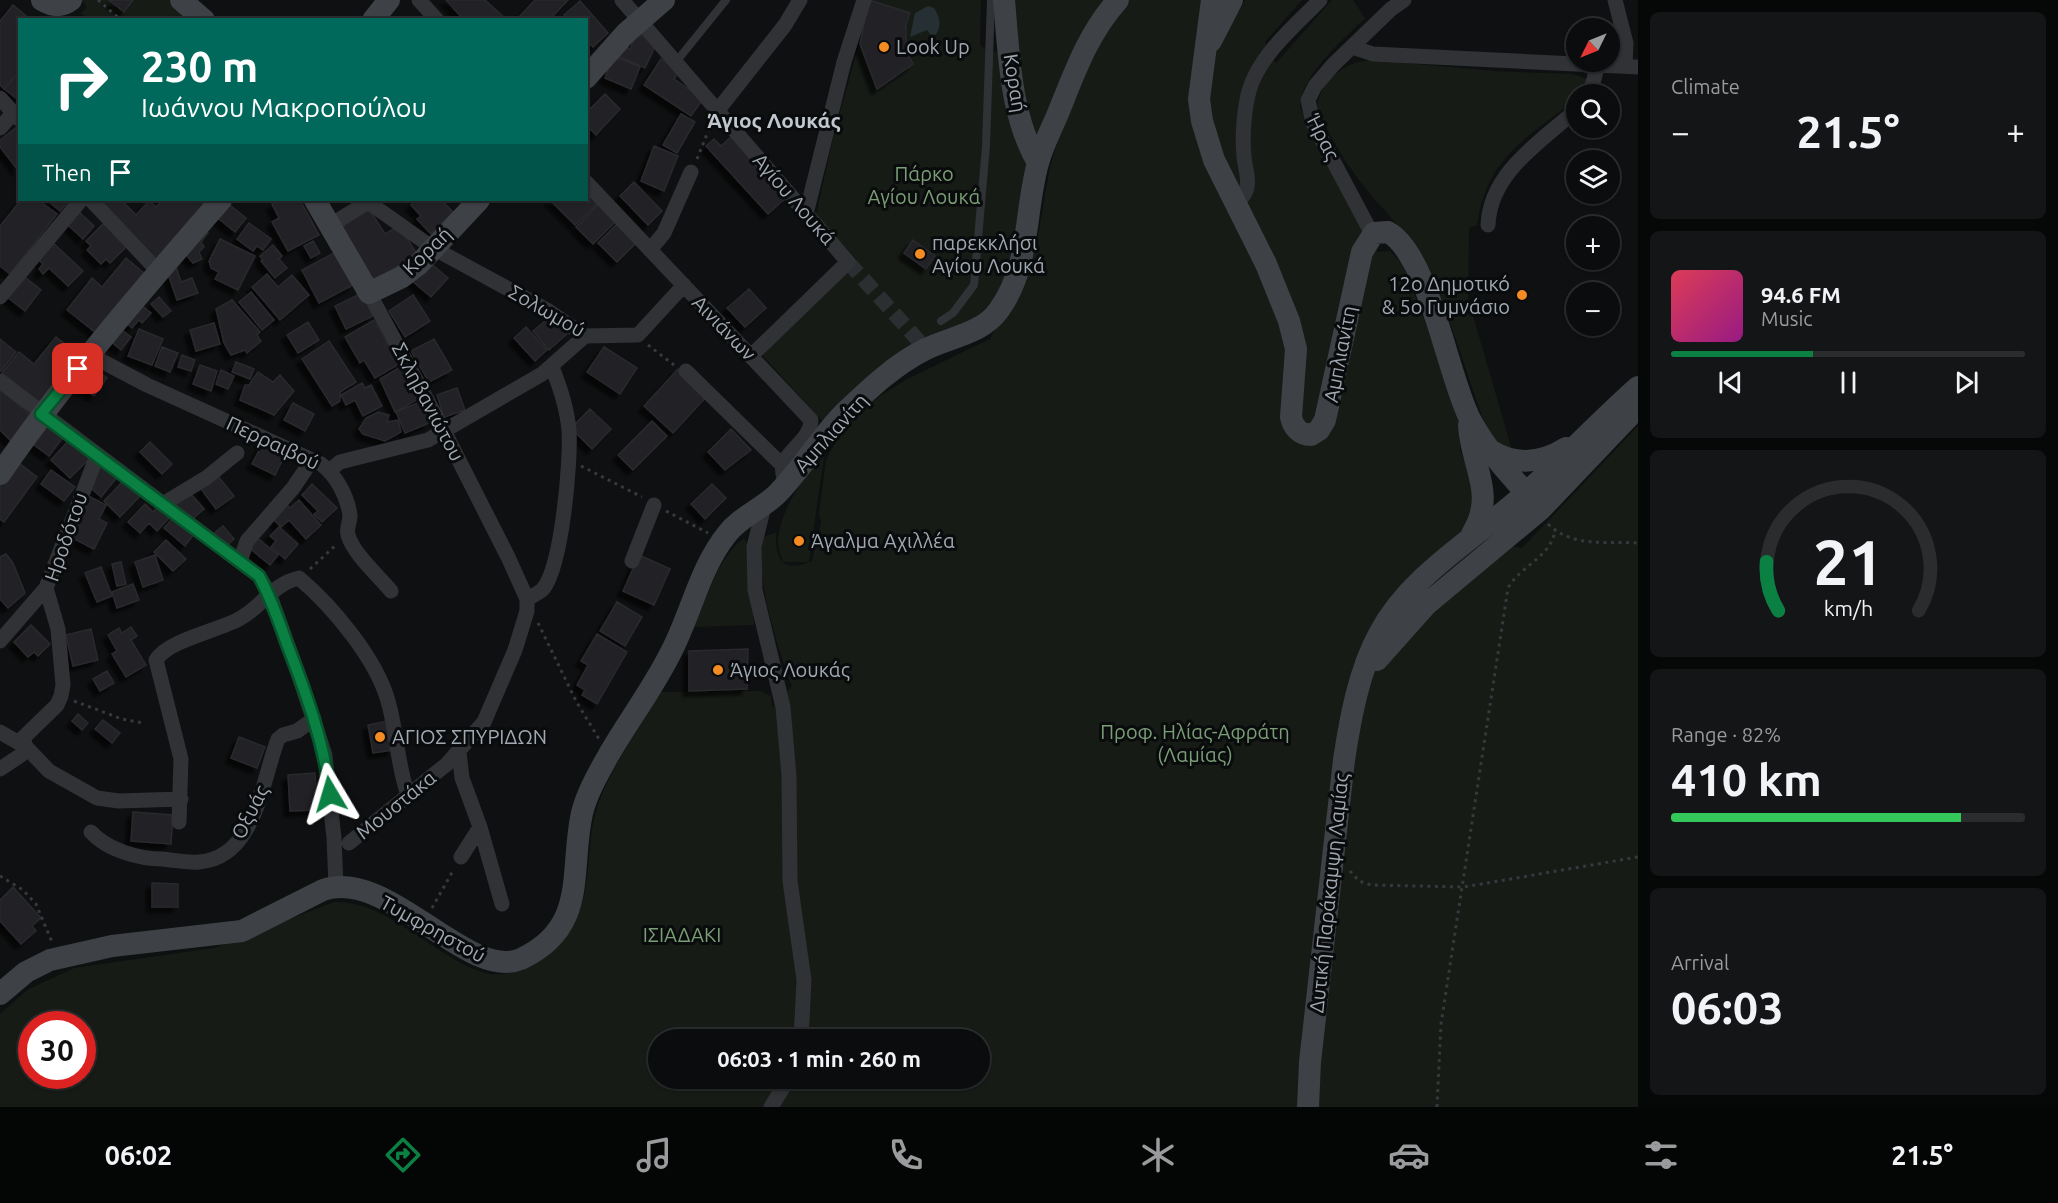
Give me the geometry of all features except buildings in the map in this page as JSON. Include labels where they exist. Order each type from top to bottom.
[{"type":"street","points":[[42,0],[54,6],[63,5],[71,0]]},
{"type":"street","points":[[375,18],[389,0]]},
{"type":"street","points":[[419,0],[435,18]]},
{"type":"street","name":"Αγίου Λουκά","points":[[622,0],[848,261],[751,356]]},
{"type":"street","points":[[588,76],[614,45],[664,0]]},
{"type":"street","points":[[718,110],[785,25],[800,0]]},
{"type":"street","points":[[806,214],[844,62],[864,0]]},
{"type":"street","name":"Κοραή","points":[[1004,0],[1013,91],[1026,143],[1038,163]]},
{"type":"street","name":"Αμπλιανίτη","points":[[778,487],[841,417],[874,386],[922,351],[972,331],[991,319],[998,311],[1020,270],[1038,163],[1085,48],[1102,19],[1118,0]]},
{"type":"street","points":[[1204,56],[1212,0]]},
{"type":"street","name":"Αμπλιανίτη","points":[[1232,0],[1204,56],[1200,107],[1214,160],[1266,264],[1289,321],[1296,349],[1291,418],[1296,429],[1306,435],[1319,430],[1327,416],[1355,275],[1363,248],[1372,234]]},
{"type":"street","points":[[1233,200],[1243,196],[1248,187],[1243,155],[1249,92],[1255,77],[1282,40],[1320,0]]},
{"type":"street","name":"Ήρας","points":[[1372,234],[1313,123],[1308,105],[1309,97],[1320,80],[1352,47],[1391,9],[1404,0]]},
{"type":"street","points":[[1615,0],[1631,66]]},
{"type":"street","points":[[1352,47],[1373,54],[1566,63]]},
{"type":"street","points":[[0,98],[16,116],[0,128]]},
{"type":"street","points":[[1488,225],[1494,200],[1515,165],[1566,119]]},
{"type":"street","points":[[1214,160],[1233,166],[1243,155]]},
{"type":"street","points":[[650,250],[664,233],[691,171]]},
{"type":"street","name":"Αινιάνων","points":[[588,184],[811,420],[809,430],[778,487]]},
{"type":"street","points":[[0,297],[80,201]]},
{"type":"street","points":[[92,201],[158,271]]},
{"type":"street","points":[[0,474],[41,414],[158,271],[220,201]]},
{"type":"street","name":"Σκληβανιώτου","points":[[316,201],[443,429],[527,605]]},
{"type":"street","name":"Κοραή","points":[[369,293],[402,277],[478,201]]},
{"type":"street","name":"Σολωμού","points":[[329,226],[368,202],[433,248],[547,310],[585,336],[638,335]]},
{"type":"street","points":[[1372,234],[1380,231],[1393,235],[1409,255],[1430,304],[1481,455],[1484,504],[1478,524],[1468,541]]},
{"type":"street","points":[[638,335],[684,285]]},
{"type":"street","points":[[330,470],[340,462],[419,443],[510,394],[552,367],[585,336]]},
{"type":"street","name":"Περραιβού","points":[[90,355],[138,381],[330,470],[336,478],[348,507],[348,534]]},
{"type":"street","name":"Μουστάκα","points":[[349,843],[459,752],[484,722],[515,650],[527,605],[543,590],[554,562],[566,485],[568,429],[561,393],[552,367]]},
{"type":"street","points":[[686,371],[778,487],[754,547],[755,590],[783,707],[789,776],[791,894],[804,980],[802,1029]]},
{"type":"street","points":[[0,381],[259,576],[269,593],[325,755],[336,886],[323,890],[242,931],[112,946],[59,957],[26,972],[0,994]]},
{"type":"street","points":[[1481,455],[1534,461],[1548,458],[1582,437],[1638,387]]},
{"type":"street","points":[[1481,455],[1529,508],[1638,407]]},
{"type":"street","name":"Δυτική Παράκαμψη Λαμίας","points":[[1362,681],[1389,644],[1427,604],[1529,508],[1582,437]]},
{"type":"street","points":[[163,504],[206,478],[237,453]]},
{"type":"street","name":"Ηροδότου","points":[[61,696],[63,685],[58,629],[46,588],[97,456]]},
{"type":"street","points":[[240,561],[246,541],[293,488],[312,460]]},
{"type":"street","name":"Τυμφρηστού","points":[[336,886],[369,894],[424,922],[467,949],[495,962],[515,961],[541,945],[562,923],[575,894],[582,811],[590,790],[671,653],[712,557],[728,532],[778,487]]},
{"type":"street","points":[[632,561],[654,505]]},
{"type":"street","name":"Δυτική Παράκαμψη Λαμίας","points":[[1308,1107],[1312,1040],[1344,760],[1349,727],[1374,643],[1398,606],[1421,580],[1468,541],[1529,508]]},
{"type":"street","points":[[348,534],[354,546],[391,591]]},
{"type":"street","points":[[179,822],[181,759],[156,660],[162,652],[242,618],[285,581],[299,578],[329,607],[372,667],[382,685],[408,795]]},
{"type":"street","points":[[0,641],[46,588]]},
{"type":"street","points":[[26,747],[23,738],[53,710],[61,696]]},
{"type":"street","name":"Οξυάς","points":[[91,832],[99,841],[143,857],[199,862],[219,856],[230,849],[250,821],[261,800],[278,739],[297,731],[314,719]]},
{"type":"street","points":[[0,732],[26,747],[49,771],[98,798],[119,801],[181,799]]},
{"type":"street","points":[[0,770],[21,755],[26,747]]},
{"type":"street","points":[[459,752],[462,778],[480,827],[502,904]]},
{"type":"street","points":[[461,857],[480,827]]},
{"type":"street","points":[[771,1107],[782,1089]]},
{"type":"lane","points":[[676,62],[726,0]]},
{"type":"lane","points":[[941,321],[953,313],[974,285],[986,146],[991,0]]},
{"type":"path","points":[[98,0],[119,18]]},
{"type":"path","points":[[691,171],[718,110]]},
{"type":"path","points":[[638,335],[666,361],[686,371]]},
{"type":"path","points":[[1529,508],[1556,531],[1582,541],[1638,543]]},
{"type":"path","points":[[1437,1107],[1441,1024],[1464,887],[1508,588],[1550,548],[1556,531]]},
{"type":"path","points":[[299,578],[348,534]]},
{"type":"path","points":[[527,605],[591,729],[610,753]]},
{"type":"path","points":[[61,696],[122,719],[143,723]]},
{"type":"path","points":[[424,922],[461,857]]},
{"type":"path","points":[[1346,862],[1359,881],[1371,885],[1464,887],[1638,857]]},
{"type":"path","points":[[0,876],[23,890],[36,904],[59,957]]},
{"type":"green space","points":[[81,0],[109,0],[123,12],[133,0],[169,0],[191,18],[88,18],[81,13],[87,7]]},
{"type":"green space","name":"Πάρκο Αγίου Λουκά","points":[[871,0],[981,0],[980,44],[983,48],[998,53],[1028,160],[1017,256],[996,299],[968,324],[823,422],[764,357],[763,351],[857,260],[816,215],[833,138]]},
{"type":"green space","name":"Προφ. Ηλίας-Αφράτη (Λαμίας)","points":[[1011,0],[1207,0],[1239,10],[1245,0],[1302,0],[1265,42],[1276,63],[1332,0],[1353,0],[1365,18],[1335,47],[1315,71],[1302,95],[1300,107],[1378,252],[1390,251],[1403,264],[1461,417],[1460,450],[1498,543],[1522,548],[1638,426],[1638,1107],[0,1107],[0,1014],[27,990],[74,968],[214,948],[334,902],[372,909],[459,962],[484,973],[515,972],[551,950],[565,938],[581,906],[591,834],[600,799],[620,757],[661,692],[760,691],[771,696],[772,707],[792,686],[774,632],[764,591],[761,553],[764,537],[776,532],[779,555],[783,561],[778,545],[779,532],[787,509],[800,484],[824,457],[809,562],[812,561],[821,522],[819,514],[826,460],[840,434],[854,418],[880,396],[907,379],[990,339],[1036,247],[1050,167],[1057,143],[1034,134],[1029,126]],"holes":[[[783,562],[809,562],[792,566]]]},
{"type":"green space","points":[[1362,61],[1494,71],[1572,74],[1587,79],[1586,84],[1566,84],[1566,107],[1523,141],[1498,167],[1482,202],[1477,225],[1469,228],[1468,298],[1512,450],[1496,441],[1488,431],[1447,315],[1427,270],[1405,235],[1348,164],[1328,131],[1317,107],[1319,97],[1329,80],[1344,68]]},
{"type":"green space","points":[[744,538],[748,545],[754,625],[694,627],[720,567],[735,546]]},
{"type":"shaded area","points":[[928,6],[934,8],[938,16],[939,27],[936,34],[933,38],[927,30],[910,37],[915,13]]},
{"type":"tunnel","points":[[848,262],[926,349]]},
{"type":"place","name":"Look Up","points":[[884,47]]},
{"type":"place","name":"παρεκκλήσι Αγίου Λουκά","points":[[920,254]]},
{"type":"place","name":"12ο Δημοτικό & 5ο Γυμνάσιο","points":[[1522,295]]},
{"type":"place","name":"Άγαλμα Αχιλλέα","points":[[799,541]]},
{"type":"place","name":"Άγιος Λουκάς","points":[[718,670]]},
{"type":"place","name":"ΑΓΙΟΣ ΣΠΥΡΙΔΩΝ","points":[[380,737]]},
{"type":"district","name":"Άγιος Λουκάς","points":[[774,121]]},
{"type":"route","points":[[78,369],[41,414],[259,576],[269,593],[325,755],[330,794]]},
{"type":"park label","name":"ΙΣΙΑΔΑΚΙ","points":[[682,935]]}]
